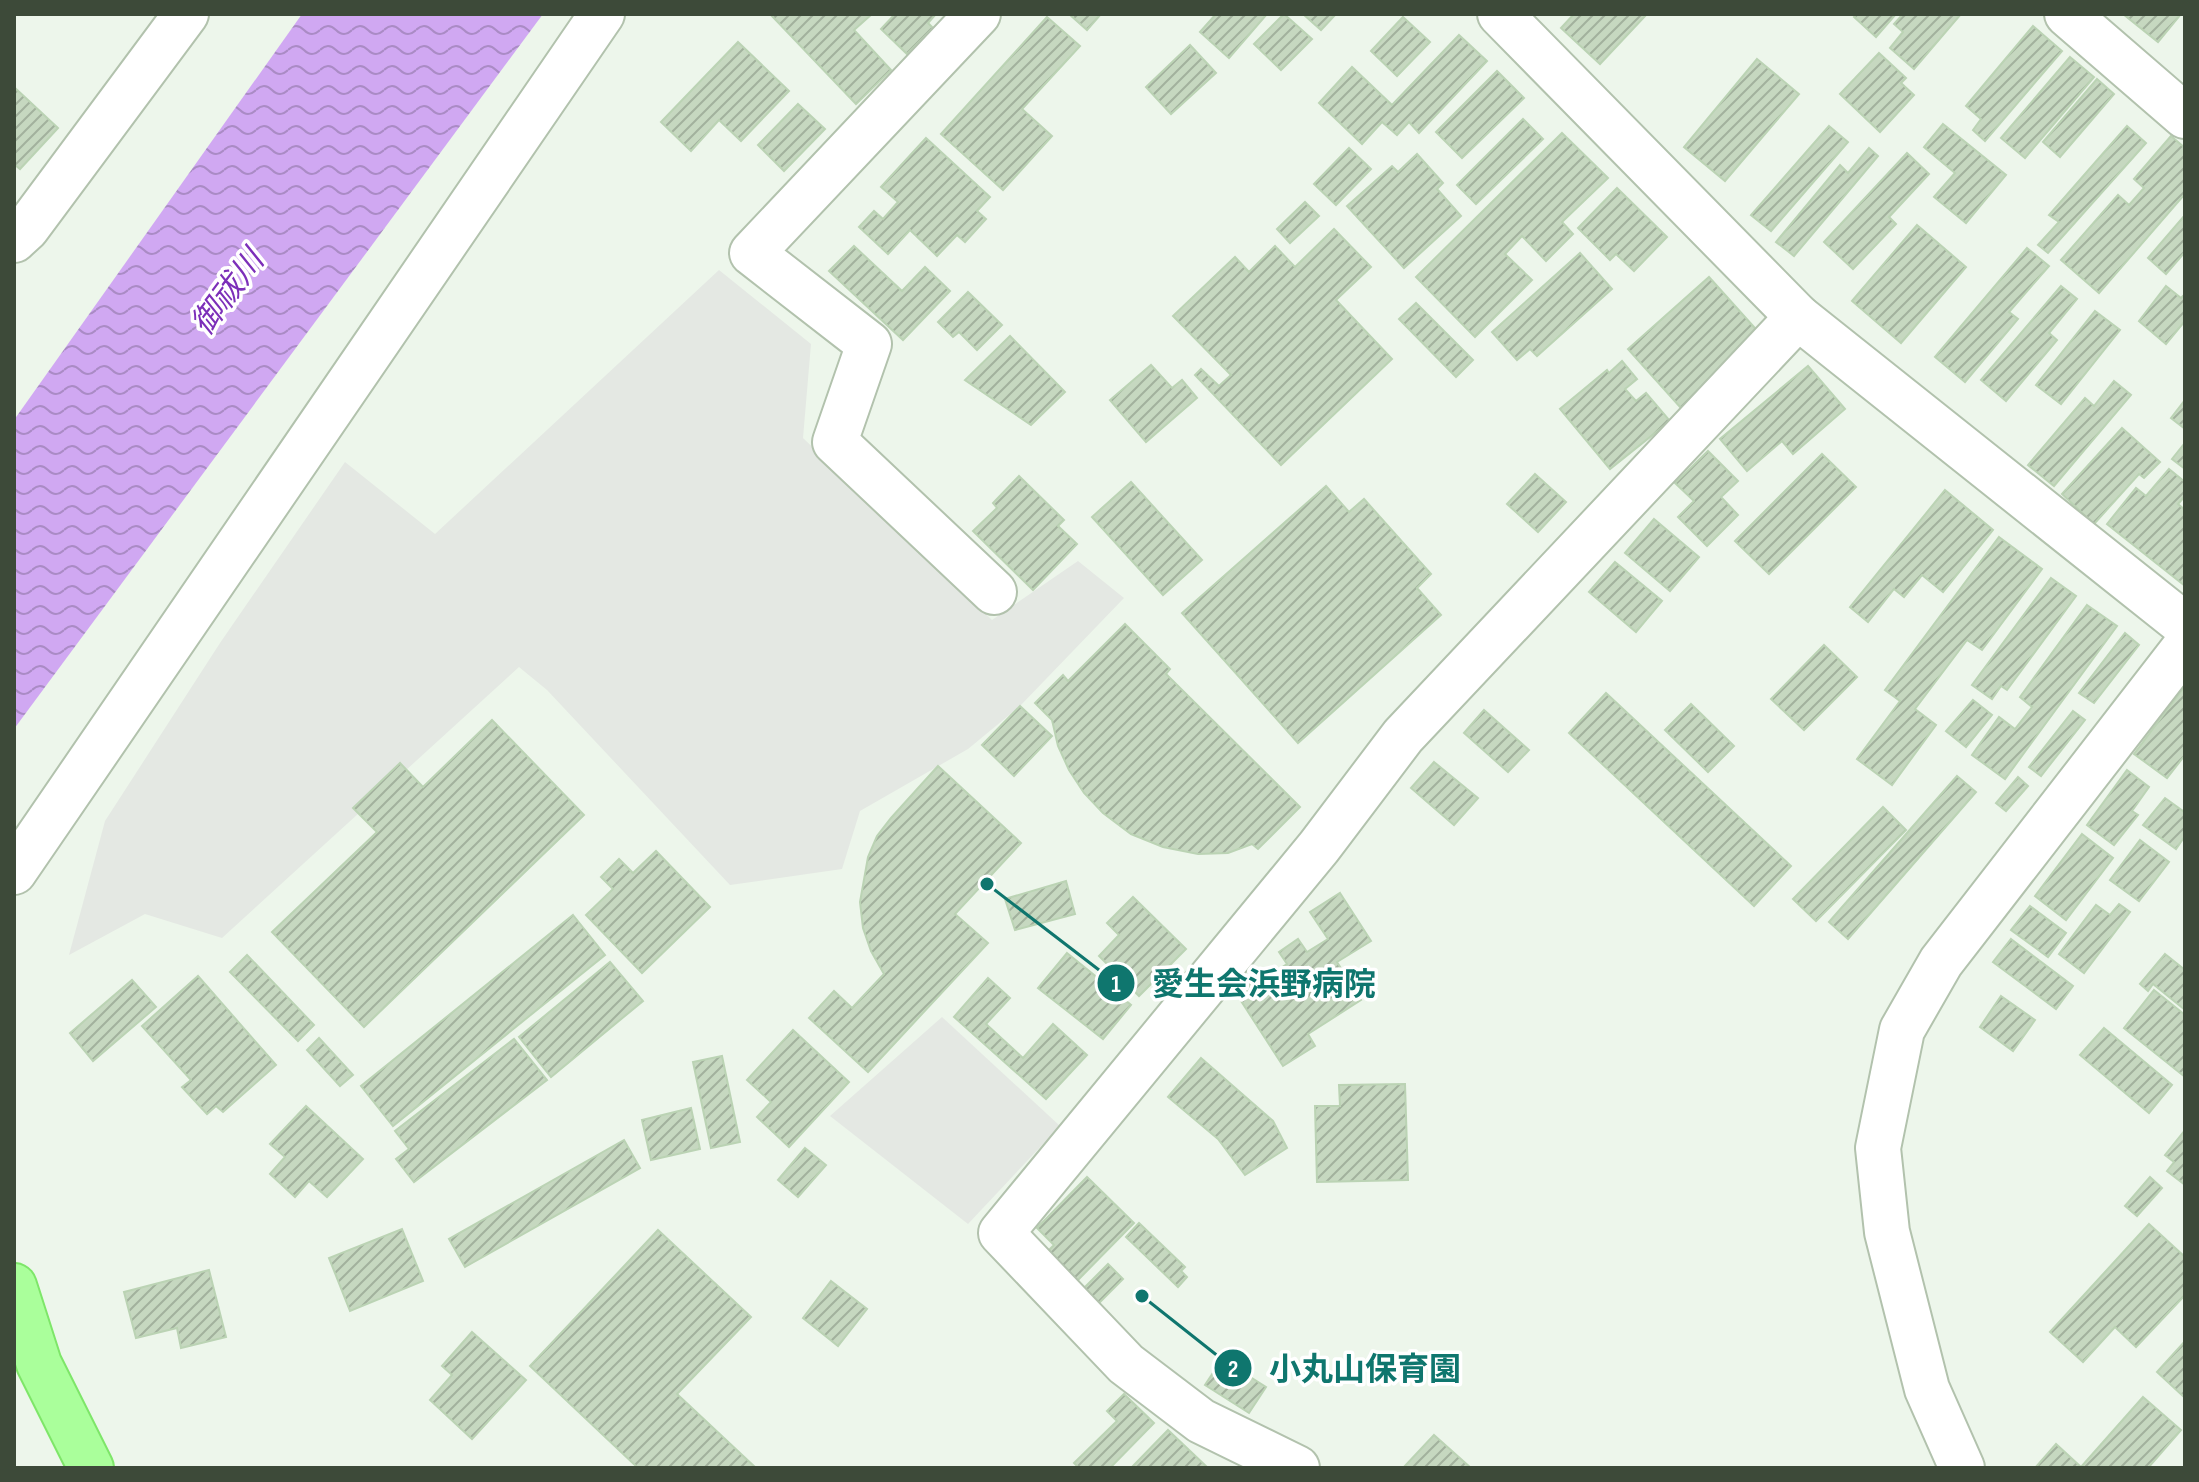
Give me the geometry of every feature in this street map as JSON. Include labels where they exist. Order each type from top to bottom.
[{"type":"main road","points":[[14,1286],[39,1364],[91,1468]]},
{"type":"street","points":[[14,240],[27,228],[186,14]]},
{"type":"street","points":[[14,872],[602,14]]},
{"type":"street","points":[[978,14],[752,253],[869,344],[835,442],[994,592]]},
{"type":"street","points":[[1500,14],[1798,317],[2185,625]]},
{"type":"street","points":[[2067,14],[2185,116]]},
{"type":"street","points":[[1297,1468],[1201,1421],[1126,1364],[1001,1233],[1319,847],[1403,736],[1798,317]]},
{"type":"street","points":[[1962,1468],[1927,1389],[1887,1232],[1878,1148],[1902,1030],[1941,962],[2185,647]]},
{"type":"shaded area","points":[[719,270],[811,344],[803,438],[992,620],[1078,561],[1124,598],[1020,706],[968,749],[860,811],[842,869],[730,885],[547,690],[519,667],[222,938],[145,914],[69,955],[105,821],[220,643],[345,462],[435,534]]},
{"type":"shaded area","points":[[942,1017],[1060,1126],[968,1224],[830,1116]]},
{"type":"water","name":"御祓川","points":[[302,14],[543,14],[14,729],[14,420]]},
{"type":"building","points":[[770,14],[872,14],[854,30],[891,70],[856,104]]},
{"type":"building","points":[[895,14],[936,14],[928,23],[933,28],[907,54],[881,29]]},
{"type":"building","points":[[1069,14],[1101,14],[1087,30]]},
{"type":"building","points":[[1216,14],[1267,14],[1229,58],[1200,32]]},
{"type":"building","points":[[1284,14],[1312,39],[1281,70],[1254,44]]},
{"type":"building","points":[[1303,14],[1336,14],[1321,30]]},
{"type":"building","points":[[1574,14],[1647,14],[1600,64],[1561,28]]},
{"type":"building","points":[[1857,14],[1896,14],[1876,37],[1854,17]]},
{"type":"building","points":[[1903,14],[1961,14],[1914,69],[1890,48],[1903,32],[1894,24]]},
{"type":"building","points":[[2123,14],[2181,14],[2158,42]]},
{"type":"building","points":[[1047,17],[1080,46],[1022,109],[1052,136],[1003,190],[941,134]]},
{"type":"building","points":[[1403,17],[1430,42],[1397,76],[1371,51]]},
{"type":"building","points":[[2033,26],[2062,51],[1985,141],[1973,130],[1981,119],[1966,106]]},
{"type":"building","points":[[1459,35],[1487,61],[1419,133],[1409,122],[1397,135],[1382,122],[1362,144],[1319,103],[1352,67],[1392,105]]},
{"type":"building","points":[[738,42],[789,91],[741,141],[719,120],[691,151],[661,122]]},
{"type":"building","points":[[1190,45],[1216,73],[1171,114],[1146,87]]},
{"type":"building","points":[[1879,53],[1906,78],[1901,83],[1914,95],[1880,132],[1840,94]]},
{"type":"building","points":[[2070,57],[2094,77],[2025,158],[2001,138]]},
{"type":"building","points":[[1757,59],[1799,94],[1725,181],[1684,147]]},
{"type":"building","points":[[1497,71],[1524,98],[1462,158],[1436,132]]},
{"type":"building","points":[[2097,79],[2114,94],[2060,157],[2043,142]]},
{"type":"building","points":[[14,87],[58,128],[20,169],[14,164]]},
{"type":"building","points":[[798,104],[825,129],[784,171],[758,145]]},
{"type":"building","points":[[1523,119],[1543,139],[1476,204],[1457,185]]},
{"type":"building","points":[[1943,124],[2006,175],[1966,223],[1934,197],[1955,173],[1924,147]]},
{"type":"building","points":[[1829,126],[1848,142],[1771,231],[1751,215]]},
{"type":"building","points":[[2127,126],[2146,143],[2048,253],[2038,245],[2059,222],[2049,215]]},
{"type":"building","points":[[1562,133],[1608,178],[1562,222],[1573,234],[1546,261],[1522,236],[1505,254],[1532,280],[1475,337],[1416,277]]},
{"type":"building","points":[[2171,136],[2185,148],[2185,194],[2099,293],[2061,260],[2118,195],[2129,205],[2144,188],[2134,179]]},
{"type":"building","points":[[926,138],[990,197],[977,211],[986,219],[965,242],[957,235],[937,256],[910,230],[888,254],[859,227],[874,211],[883,219],[898,202],[881,187]]},
{"type":"building","points":[[1349,148],[1371,169],[1336,205],[1314,184]]},
{"type":"building","points":[[1869,148],[1878,156],[1794,256],[1776,242],[1840,165],[1848,173]]},
{"type":"building","points":[[1907,153],[1929,174],[1889,217],[1896,224],[1853,269],[1824,242]]},
{"type":"building","points":[[1417,154],[1443,183],[1437,189],[1461,216],[1404,268],[1347,206],[1392,166],[1398,172]]},
{"type":"building","points":[[1617,188],[1667,237],[1634,271],[1616,254],[1610,260],[1578,228]]},
{"type":"building","points":[[1305,202],[1319,216],[1290,243],[1277,229]]},
{"type":"building","points":[[2185,215],[2185,252],[2166,274],[2148,258]]},
{"type":"building","points":[[1917,225],[1966,267],[1901,343],[1852,301]]},
{"type":"building","points":[[1334,229],[1371,267],[1336,300],[1392,359],[1281,465],[1195,375],[1201,369],[1219,386],[1231,375],[1173,316],[1235,257],[1249,272],[1275,246],[1295,267]]},
{"type":"building","points":[[854,246],[902,291],[925,267],[950,291],[903,340],[829,271]]},
{"type":"building","points":[[2027,248],[2049,266],[2009,312],[2018,319],[1965,382],[1935,357]]},
{"type":"building","points":[[1580,253],[1612,289],[1537,356],[1530,349],[1517,360],[1492,332]]},
{"type":"building","points":[[1709,277],[1762,336],[1681,408],[1628,349]]},
{"type":"building","points":[[2061,286],[2077,299],[2049,333],[2057,340],[2006,401],[1981,380]]},
{"type":"building","points":[[2166,286],[2181,298],[2185,294],[2185,321],[2166,344],[2139,321]]},
{"type":"building","points":[[968,292],[1002,325],[977,350],[959,332],[953,337],[938,322]]},
{"type":"building","points":[[1416,303],[1473,360],[1456,377],[1399,319]]},
{"type":"building","points":[[2095,311],[2120,330],[2061,404],[2036,385]]},
{"type":"building","points":[[1010,336],[1065,392],[1031,425],[965,380]]},
{"type":"building","points":[[1622,361],[1637,379],[1625,389],[1636,401],[1646,393],[1670,421],[1610,469],[1560,409]]},
{"type":"building","points":[[1151,365],[1172,388],[1182,380],[1197,398],[1146,442],[1110,400]]},
{"type":"building","points":[[1808,366],[1845,409],[1793,454],[1782,441],[1747,471],[1720,439]]},
{"type":"building","points":[[2114,381],[2131,395],[2054,486],[2028,465],[2085,398],[2094,406]]},
{"type":"building","points":[[2185,400],[2185,429],[2171,418]]},
{"type":"building","points":[[2122,428],[2160,462],[2144,478],[2139,474],[2094,524],[2062,494]]},
{"type":"building","points":[[2185,445],[2185,469],[2172,459]]},
{"type":"building","points":[[1708,451],[1738,481],[1721,497],[1738,515],[1707,546],[1678,517],[1694,501],[1675,483]]},
{"type":"building","points":[[1822,454],[1856,487],[1769,574],[1735,541]]},
{"type":"building","points":[[2169,469],[2185,482],[2185,496],[2178,504],[2185,510],[2185,586],[2107,524],[2136,488],[2146,496]]},
{"type":"building","points":[[1535,474],[1566,502],[1538,532],[1507,504]]},
{"type":"building","points":[[1019,476],[1064,520],[1058,526],[1077,544],[1033,590],[973,531],[997,508],[993,503]]},
{"type":"building","points":[[1131,482],[1202,560],[1163,595],[1092,517]]},
{"type":"building","points":[[1326,486],[1349,512],[1364,499],[1431,574],[1417,588],[1441,615],[1298,743],[1182,613]]},
{"type":"building","points":[[1945,490],[1993,530],[1943,592],[1922,575],[1904,597],[1894,589],[1868,622],[1850,607]]},
{"type":"building","points":[[1654,519],[1699,557],[1670,591],[1625,553]]},
{"type":"building","points":[[1999,537],[2042,569],[1982,650],[1967,640],[1915,709],[1936,725],[1892,785],[1857,759],[1900,701],[1885,690]]},
{"type":"building","points":[[1615,562],[1662,601],[1636,632],[1589,592]]},
{"type":"building","points":[[2051,578],[2076,596],[2007,690],[2001,686],[1992,699],[1972,685]]},
{"type":"building","points":[[2087,605],[2117,626],[2005,779],[1972,755],[1999,717],[2015,729],[2032,707],[2020,697]]},
{"type":"building","points":[[1125,624],[1170,669],[1166,674],[1300,807],[1258,849],[1252,844],[1228,853],[1198,854],[1163,847],[1131,834],[1103,813],[1084,793],[1069,770],[1058,746],[1052,720],[1035,703],[1063,675],[1068,681]]},
{"type":"building","points":[[2125,633],[2139,645],[2094,703],[2079,693]]},
{"type":"building","points":[[1824,645],[1857,677],[1804,730],[1771,699]]},
{"type":"building","points":[[2185,686],[2185,755],[2167,778],[2134,754]]},
{"type":"building","points":[[1606,693],[1791,866],[1754,906],[1569,733]]},
{"type":"building","points":[[1973,700],[1992,715],[1966,747],[1946,731]]},
{"type":"building","points":[[1691,704],[1734,746],[1708,772],[1665,730]]},
{"type":"building","points":[[1020,706],[1052,736],[1014,776],[982,745]]},
{"type":"building","points":[[1484,710],[1529,750],[1508,772],[1464,733]]},
{"type":"building","points":[[2073,711],[2085,720],[2041,776],[2029,767]]},
{"type":"building","points":[[492,720],[584,815],[364,1027],[272,932],[377,832],[353,808],[400,763],[423,787]]},
{"type":"building","points":[[1434,762],[1478,798],[1454,825],[1411,788]]},
{"type":"building","points":[[938,766],[1021,843],[955,914],[988,943],[868,1072],[809,1018],[834,991],[852,1008],[884,974],[863,928],[860,902],[868,857],[877,836]]},
{"type":"building","points":[[2127,770],[2149,787],[2132,811],[2138,815],[2114,845],[2087,825]]},
{"type":"building","points":[[1957,776],[1976,792],[1848,939],[1829,922]]},
{"type":"building","points":[[2018,777],[2028,786],[2006,811],[1996,803]]},
{"type":"building","points":[[2165,798],[2183,811],[2185,808],[2185,836],[2176,849],[2143,825]]},
{"type":"building","points":[[1883,807],[1906,830],[1816,921],[1793,899]]},
{"type":"building","points":[[2082,834],[2113,858],[2066,920],[2035,896]]},
{"type":"building","points":[[2140,840],[2169,862],[2139,901],[2110,880]]},
{"type":"building","points":[[656,851],[710,907],[642,973],[586,915],[613,889],[601,877],[619,859],[633,873]]},
{"type":"building","points":[[1066,881],[1075,914],[1015,930],[1005,899]]},
{"type":"building","points":[[1340,893],[1371,941],[1337,962],[1361,1000],[1308,1034],[1315,1046],[1283,1066],[1234,990],[1257,976],[1259,982],[1287,964],[1279,952],[1298,939],[1307,952],[1328,939],[1310,912]]},
{"type":"building","points":[[1133,897],[1186,949],[1139,996],[1099,956],[1119,935],[1107,923]]},
{"type":"building","points":[[2119,904],[2130,912],[2084,973],[2059,954],[2096,905],[2110,915]]},
{"type":"building","points":[[2030,906],[2066,933],[2048,957],[2011,930]]},
{"type":"building","points":[[573,915],[605,955],[393,1126],[361,1086]]},
{"type":"building","points":[[2011,939],[2073,986],[2056,1009],[1993,962]]},
{"type":"building","points":[[1067,953],[1131,1005],[1103,1039],[1038,988]]},
{"type":"building","points":[[2165,954],[2185,970],[2185,1010],[2153,984],[2148,991],[2140,984]]},
{"type":"building","points":[[247,955],[314,1025],[298,1041],[230,972]]},
{"type":"building","points":[[610,962],[643,1001],[551,1077],[519,1037]]},
{"type":"building","points":[[198,976],[276,1065],[223,1112],[216,1106],[207,1114],[182,1087],[191,1080],[142,1026]]},
{"type":"building","points":[[988,978],[1010,998],[986,1024],[1023,1058],[1053,1024],[1087,1055],[1046,1099],[954,1017]]},
{"type":"building","points":[[132,980],[156,1007],[93,1061],[70,1033]]},
{"type":"building","points":[[2154,990],[2185,1015],[2185,1077],[2124,1028]]},
{"type":"building","points":[[2001,996],[2035,1020],[2013,1051],[1980,1027]]},
{"type":"building","points":[[2104,1028],[2172,1085],[2149,1113],[2080,1055]]},
{"type":"building","points":[[793,1030],[849,1082],[789,1147],[757,1117],[771,1102],[747,1080]]},
{"type":"building","points":[[319,1038],[353,1075],[340,1086],[307,1050]]},
{"type":"building","points":[[514,1039],[547,1080],[414,1182],[396,1159],[409,1149],[395,1131]]},
{"type":"building","points":[[722,1056],[740,1142],[711,1148],[693,1062]]},
{"type":"building","points":[[1201,1058],[1273,1121],[1287,1148],[1245,1175],[1218,1139],[1168,1097]]},
{"type":"building","points":[[1405,1084],[1408,1180],[1317,1182],[1315,1106],[1340,1106],[1339,1085]]},
{"type":"building","points":[[306,1106],[363,1159],[327,1197],[309,1181],[295,1197],[270,1174],[285,1157],[270,1144]]},
{"type":"building","points":[[691,1108],[700,1149],[651,1160],[642,1120]]},
{"type":"building","points":[[2185,1130],[2185,1185],[2167,1171],[2174,1162],[2165,1155]]},
{"type":"building","points":[[624,1140],[640,1168],[465,1267],[449,1239]]},
{"type":"building","points":[[805,1148],[826,1165],[798,1197],[778,1180]]},
{"type":"building","points":[[1087,1177],[1134,1223],[1075,1283],[1045,1254],[1054,1245],[1037,1228]]},
{"type":"building","points":[[2150,1177],[2162,1188],[2137,1216],[2125,1206]]},
{"type":"building","points":[[1139,1223],[1185,1267],[1181,1271],[1187,1277],[1178,1287],[1126,1237]]},
{"type":"building","points":[[2149,1224],[2185,1257],[2185,1295],[2136,1347],[2115,1327],[2083,1362],[2050,1332]]},
{"type":"building","points":[[402,1229],[423,1281],[350,1311],[329,1258]]},
{"type":"building","points":[[658,1230],[751,1317],[677,1394],[756,1468],[638,1468],[530,1366]]},
{"type":"building","points":[[1108,1264],[1123,1279],[1095,1307],[1080,1292]]},
{"type":"building","points":[[209,1270],[226,1337],[181,1348],[177,1328],[136,1338],[124,1292]]},
{"type":"building","points":[[831,1281],[867,1309],[838,1346],[803,1318]]},
{"type":"building","points":[[472,1332],[526,1380],[472,1439],[430,1400],[452,1375],[442,1366]]},
{"type":"building","points":[[2185,1341],[2185,1398],[2157,1372]]},
{"type":"building","points":[[1222,1359],[1266,1387],[1249,1413],[1205,1385]]},
{"type":"building","points":[[1124,1394],[1154,1423],[1110,1468],[1079,1468],[1074,1463],[1117,1421],[1107,1411]]},
{"type":"building","points":[[2143,1397],[2181,1430],[2148,1468],[2035,1468],[2056,1444],[2081,1467]]},
{"type":"building","points":[[1168,1430],[1208,1468],[1131,1468]]},
{"type":"building","points":[[1434,1435],[1471,1468],[1403,1468]]},
{"type":"place","name":"愛生会浜野病院","points":[[987,884]]},
{"type":"place","name":"小丸山保育園","points":[[1142,1296]]}]
